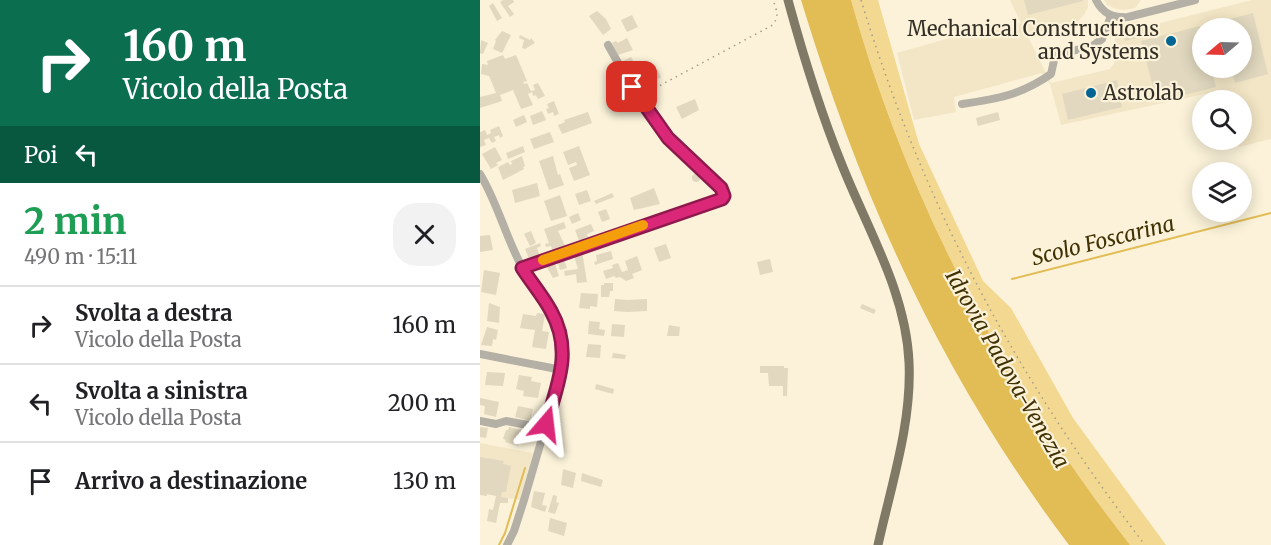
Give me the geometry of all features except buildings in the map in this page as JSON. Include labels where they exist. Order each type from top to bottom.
[{"type":"main road","points":[[788,0],[808,69],[837,153],[892,284],[907,342],[910,372],[906,414],[878,545]]},
{"type":"street","points":[[1096,0],[1102,10],[1111,16],[1128,17],[1195,0]]},
{"type":"street","points":[[962,104],[1009,96],[1036,84],[1051,74],[1055,56],[1094,45],[1102,39],[1111,16]]},
{"type":"street","points":[[522,268],[722,199],[724,196],[721,188],[668,138],[638,98],[608,45]]},
{"type":"street","points":[[480,174],[522,268],[557,322],[562,346],[562,370],[524,500],[507,545]]},
{"type":"street","points":[[480,354],[562,370]]},
{"type":"street","points":[[480,421],[501,424],[506,421],[545,428]]},
{"type":"path","points":[[638,98],[771,26],[778,16],[773,0]]},
{"type":"path","points":[[861,0],[886,81],[910,144],[980,294],[1030,380],[1076,452],[1145,545]]},
{"type":"shaded area","points":[[851,0],[878,0],[919,144],[983,281],[1011,308],[1073,418],[1166,545],[1130,545],[1041,420],[1001,354],[930,217],[900,146]]},
{"type":"shaded area","points":[[1010,0],[1088,0],[1088,7],[1078,21],[1027,35],[1051,83],[1110,69],[1117,59],[1114,47],[1116,34],[1126,24],[1138,21],[1148,26],[1252,0],[1271,0],[1271,139],[1252,144],[1252,90],[1192,90],[1192,97],[1061,125],[1050,84],[1042,73],[954,97],[956,112],[914,120],[897,53],[953,37],[1021,23]]},
{"type":"shaded area","points":[[1104,0],[1141,0],[1135,8],[1124,10],[1107,5]]},
{"type":"shaded area","points":[[480,443],[533,453],[520,500],[480,493]]},
{"type":"water","name":"Idrovia Padova-Venezia","points":[[801,0],[851,0],[900,146],[930,217],[964,286],[1041,420],[1130,545],[1069,545],[1024,482],[982,417],[944,351],[879,216],[825,74]]},
{"type":"waterway","name":"Scolo Foscarina","points":[[1012,279],[1271,213]]},
{"type":"waterway","points":[[499,545],[505,533],[525,468]]},
{"type":"slow traffic","points":[[543,260],[643,225]]},
{"type":"place","name":"Mechanical Constructions and Systems","points":[[1171,41]]},
{"type":"place","name":"Astrolab","points":[[1091,93]]},
{"type":"route","points":[[546,424],[562,370],[562,346],[557,322],[522,268],[722,199],[724,196],[721,188],[668,138],[632,87]]}]
